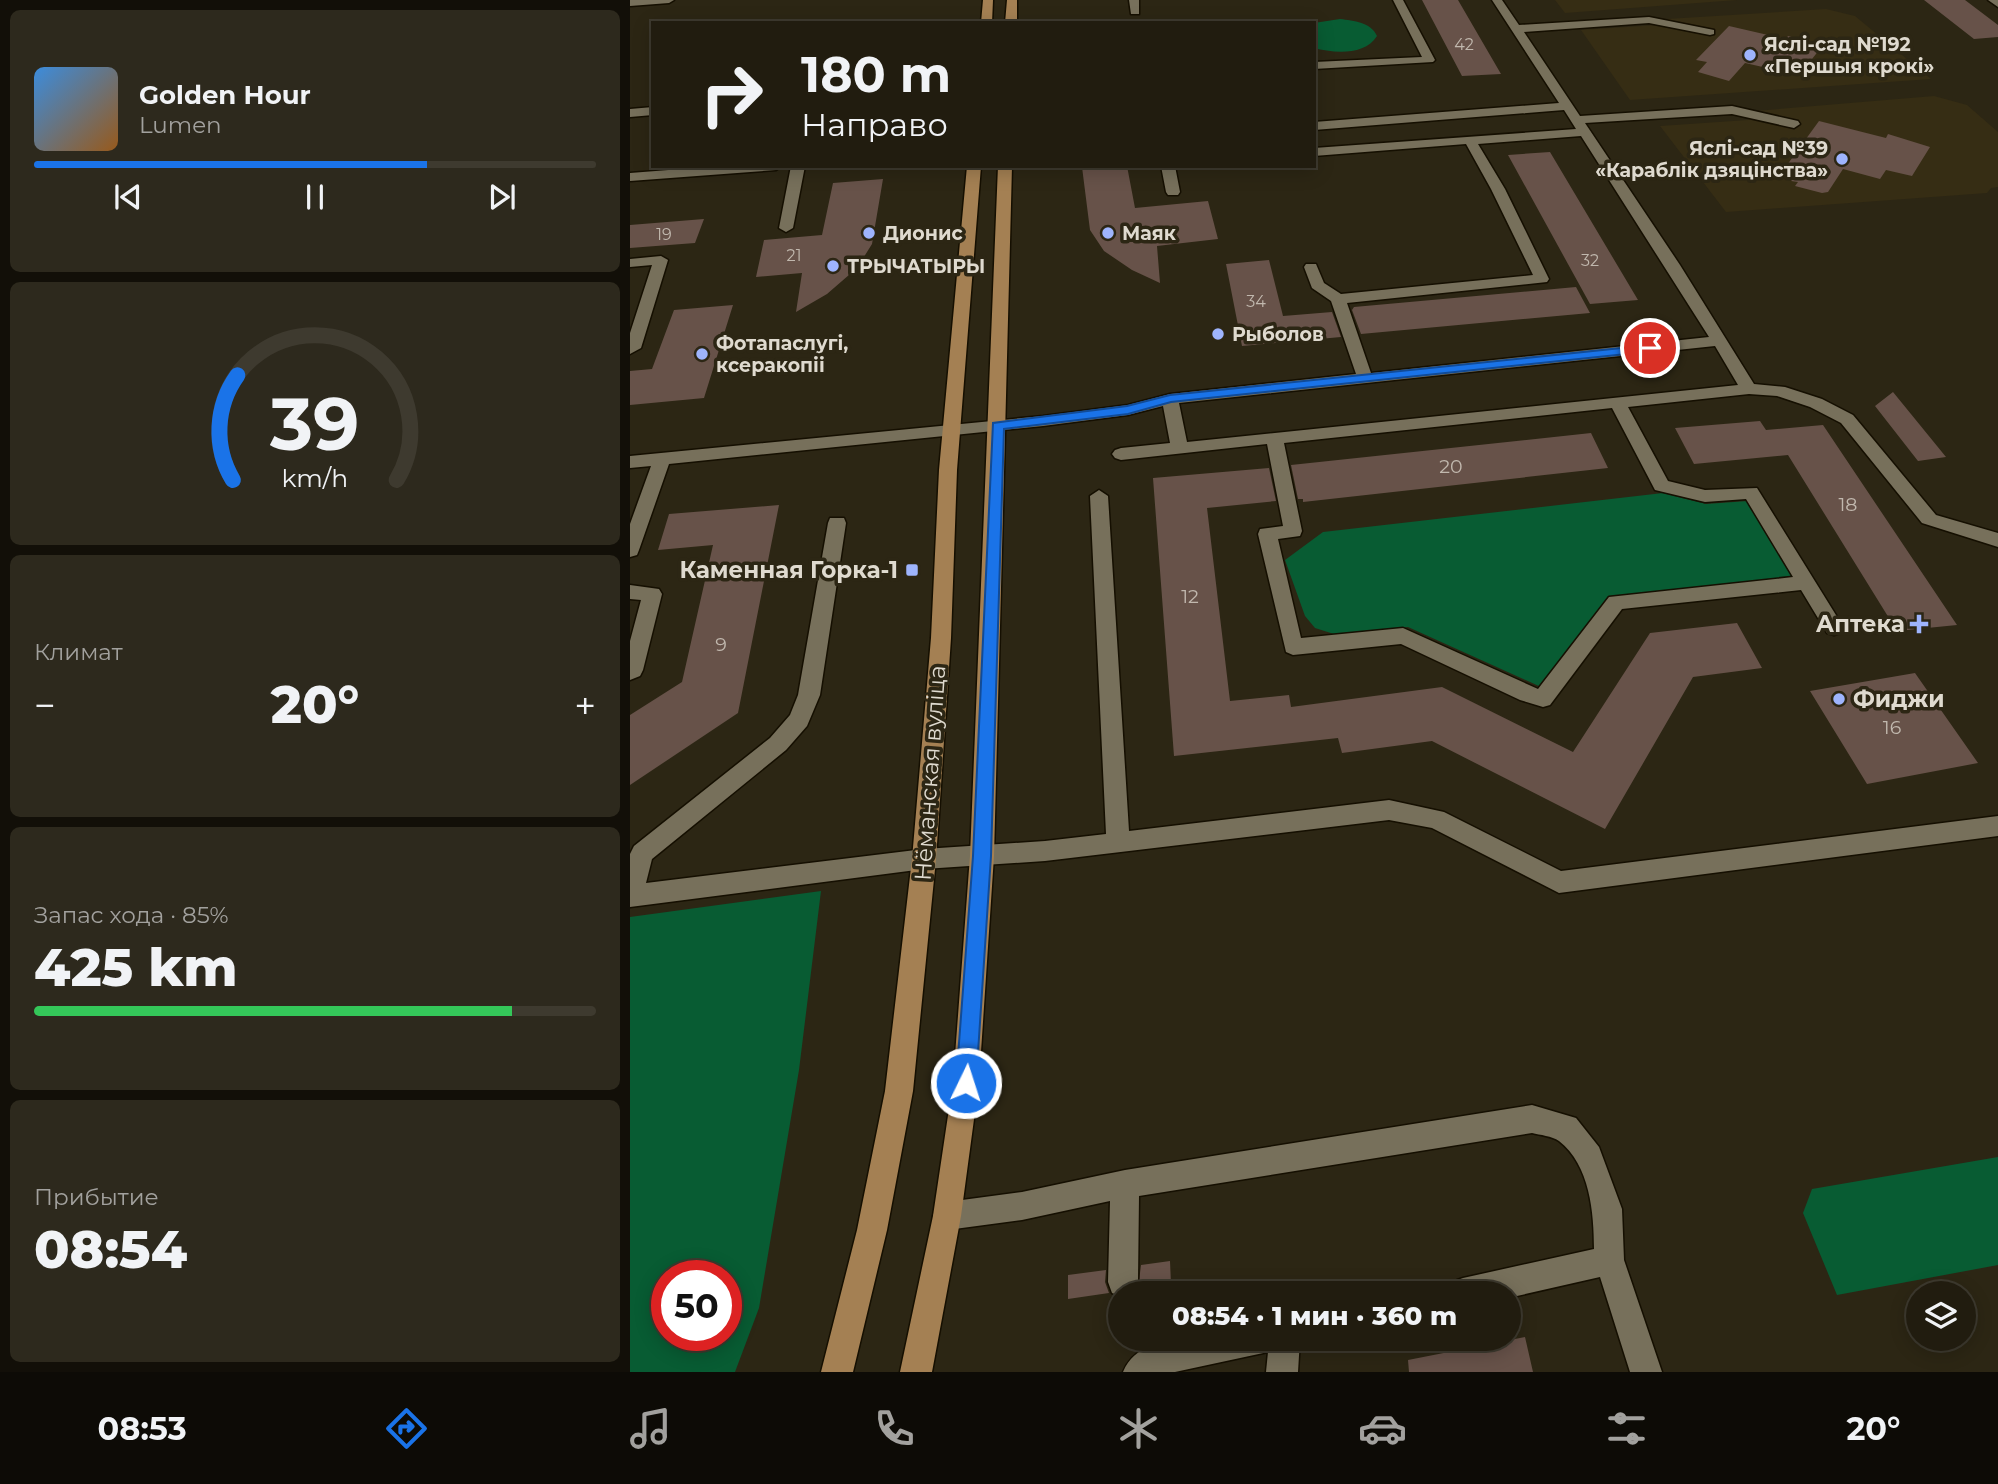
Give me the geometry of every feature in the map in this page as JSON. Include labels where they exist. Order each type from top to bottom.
[{"type":"main road","points":[[986,21],[988,0]]},
{"type":"main road","points":[[1011,21],[1012,0]]},
{"type":"main road","name":"Нёманская вуліца","points":[[836,1372],[872,1230],[899,1091],[924,859],[941,638],[951,430],[974,168]]},
{"type":"main road","points":[[916,1372],[947,1216],[966,1083],[982,856],[1005,168]]},
{"type":"lane","points":[[630,3],[669,0]]},
{"type":"lane","points":[[1316,66],[1429,60],[1398,0]]},
{"type":"lane","points":[[1497,0],[1672,265],[1749,389]]},
{"type":"lane","points":[[1993,0],[1998,4]]},
{"type":"lane","points":[[1515,29],[1649,20],[1710,32]]},
{"type":"lane","points":[[1316,126],[1566,106]]},
{"type":"lane","points":[[1316,152],[1470,140],[1732,110],[1794,124]]},
{"type":"lane","points":[[630,113],[651,111]]},
{"type":"lane","points":[[1338,299],[1542,279],[1498,189],[1470,140]]},
{"type":"lane","points":[[630,177],[749,168]]},
{"type":"lane","points":[[786,228],[798,168]]},
{"type":"lane","points":[[1168,168],[1173,192]]},
{"type":"lane","points":[[630,263],[662,260],[630,349]]},
{"type":"lane","points":[[1311,267],[1317,285],[1338,299],[1365,378]]},
{"type":"lane","points":[[630,462],[998,426],[1128,410],[1170,398],[1718,341]]},
{"type":"lane","points":[[1121,454],[1749,389],[1779,391],[1816,403],[1847,418],[1929,519],[1998,540]]},
{"type":"lane","points":[[1170,398],[1180,448]]},
{"type":"lane","points":[[1617,402],[1661,486],[1705,496],[1751,492],[1834,628]]},
{"type":"lane","points":[[1274,438],[1293,531],[1267,534],[1293,647],[1403,636],[1543,699],[1616,602],[1806,583]]},
{"type":"lane","points":[[630,550],[662,459]]},
{"type":"lane","points":[[1099,496],[1118,841]]},
{"type":"lane","points":[[836,523],[809,695],[799,720],[778,744],[642,853],[631,896],[924,859],[982,856],[1389,810],[1436,819],[1559,882],[1998,826]]},
{"type":"lane","points":[[630,592],[652,594],[633,670],[630,672]]},
{"type":"lane","points":[[947,1216],[1022,1206],[1125,1184],[1532,1119],[1566,1128],[1589,1157],[1608,1209],[1609,1260],[1646,1372]]},
{"type":"lane","points":[[1123,1281],[1125,1184]]},
{"type":"lane","points":[[1516,1281],[1609,1260]]},
{"type":"lane","points":[[1139,1372],[1148,1362],[1203,1351]]},
{"type":"lane","points":[[1282,1372],[1284,1351]]},
{"type":"shaded area","points":[[1555,0],[1737,0],[1565,13]]},
{"type":"shaded area","name":"Яслі-сад №192 «Першыя крокі»","points":[[1826,9],[1855,16],[1931,79],[1630,100],[1581,30],[1657,25],[1667,19]]},
{"type":"shaded area","name":"Яслі-сад №39 «Караблік дзяцінства»","points":[[1934,96],[1967,105],[1998,132],[1998,187],[1991,188],[1987,193],[1726,212],[1660,126],[1748,120],[1755,111]]},
{"type":"green space","points":[[1340,19],[1356,22],[1371,28],[1377,36],[1365,47],[1357,50],[1339,52],[1316,48],[1316,23]]},
{"type":"green space","points":[[1663,493],[1706,504],[1748,501],[1795,579],[1611,597],[1541,687],[1408,627],[1334,634],[1315,628],[1305,616],[1285,560],[1323,532]]},
{"type":"green space","points":[[821,891],[799,1070],[759,1308],[735,1372],[630,1372],[630,917]]},
{"type":"green space","points":[[1998,1157],[1998,1265],[1837,1295],[1803,1213],[1812,1189]]},
{"type":"building","points":[[1422,0],[1458,0],[1501,74],[1462,76]]},
{"type":"building","points":[[1924,0],[1965,0],[1998,25],[1998,37],[1974,39]]},
{"type":"building","points":[[1729,26],[1823,45],[1805,68],[1782,63],[1776,70],[1745,63],[1729,81],[1698,72],[1707,62],[1696,60]]},
{"type":"building","points":[[1819,121],[1886,138],[1888,134],[1930,147],[1912,176],[1886,170],[1880,179],[1843,169],[1828,192],[1822,193],[1795,186],[1798,182],[1791,181],[1800,168],[1787,165]]},
{"type":"building","points":[[1550,152],[1638,300],[1590,304],[1508,155]]},
{"type":"building","points":[[1082,168],[1127,168],[1135,208],[1208,201],[1218,239],[1157,246],[1160,283],[1132,270],[1104,251],[1090,230]]},
{"type":"building","points":[[883,179],[872,244],[857,268],[827,294],[796,312],[802,273],[756,277],[764,240],[822,235],[833,183]]},
{"type":"building","points":[[704,219],[695,243],[630,248],[630,225]]},
{"type":"building","points":[[1269,260],[1283,316],[1332,312],[1341,337],[1242,346],[1226,264]]},
{"type":"building","points":[[1576,287],[1590,313],[1361,334],[1352,310],[1354,307]]},
{"type":"building","points":[[733,305],[704,398],[630,405],[630,371],[652,369],[674,310]]},
{"type":"building","points":[[1893,392],[1946,457],[1918,461],[1875,406]]},
{"type":"building","points":[[1760,421],[1766,430],[1823,425],[1957,625],[1897,631],[1788,455],[1694,464],[1675,428]]},
{"type":"building","points":[[1591,433],[1608,468],[1303,502],[1303,499],[1298,499],[1291,465]]},
{"type":"building","points":[[1269,468],[1276,501],[1207,508],[1230,701],[1289,695],[1291,707],[1442,687],[1573,752],[1650,633],[1737,623],[1762,668],[1693,677],[1605,829],[1432,741],[1342,753],[1338,738],[1174,756],[1153,478]]},
{"type":"building","points":[[779,505],[738,713],[630,785],[630,715],[682,682],[713,545],[658,550],[669,514]]},
{"type":"building","points":[[1915,673],[1978,763],[1867,784],[1810,691]]},
{"type":"building","points":[[1170,1261],[1171,1281],[1139,1281],[1141,1265]]},
{"type":"building","points":[[1106,1270],[1108,1293],[1068,1299],[1068,1275]]},
{"type":"building","points":[[1525,1337],[1533,1372],[1409,1372],[1408,1360],[1454,1351],[1521,1351],[1521,1338]]},
{"type":"place","name":"Яслі-сад №192 «Першыя крокі»","points":[[1750,55]]},
{"type":"place","name":"Яслі-сад №39 «Караблік дзяцінства»","points":[[1842,159]]},
{"type":"place","name":"Дионис","points":[[869,233]]},
{"type":"place","name":"Маяк","points":[[1108,233]]},
{"type":"place","name":"ТРЫЧАТЫРЫ","points":[[833,266]]},
{"type":"place","name":"Рыболов","points":[[1218,334]]},
{"type":"place","name":"Фотапаслугі, ксеракопіі","points":[[702,354]]},
{"type":"place","name":"Каменная Горка-1","points":[[912,570]]},
{"type":"place","name":"Аптека","points":[[1919,624]]},
{"type":"place","name":"Фиджи","points":[[1839,699]]},
{"type":"route","points":[[966,1083],[982,856],[998,426],[1128,410],[1170,398],[1650,348]]}]
